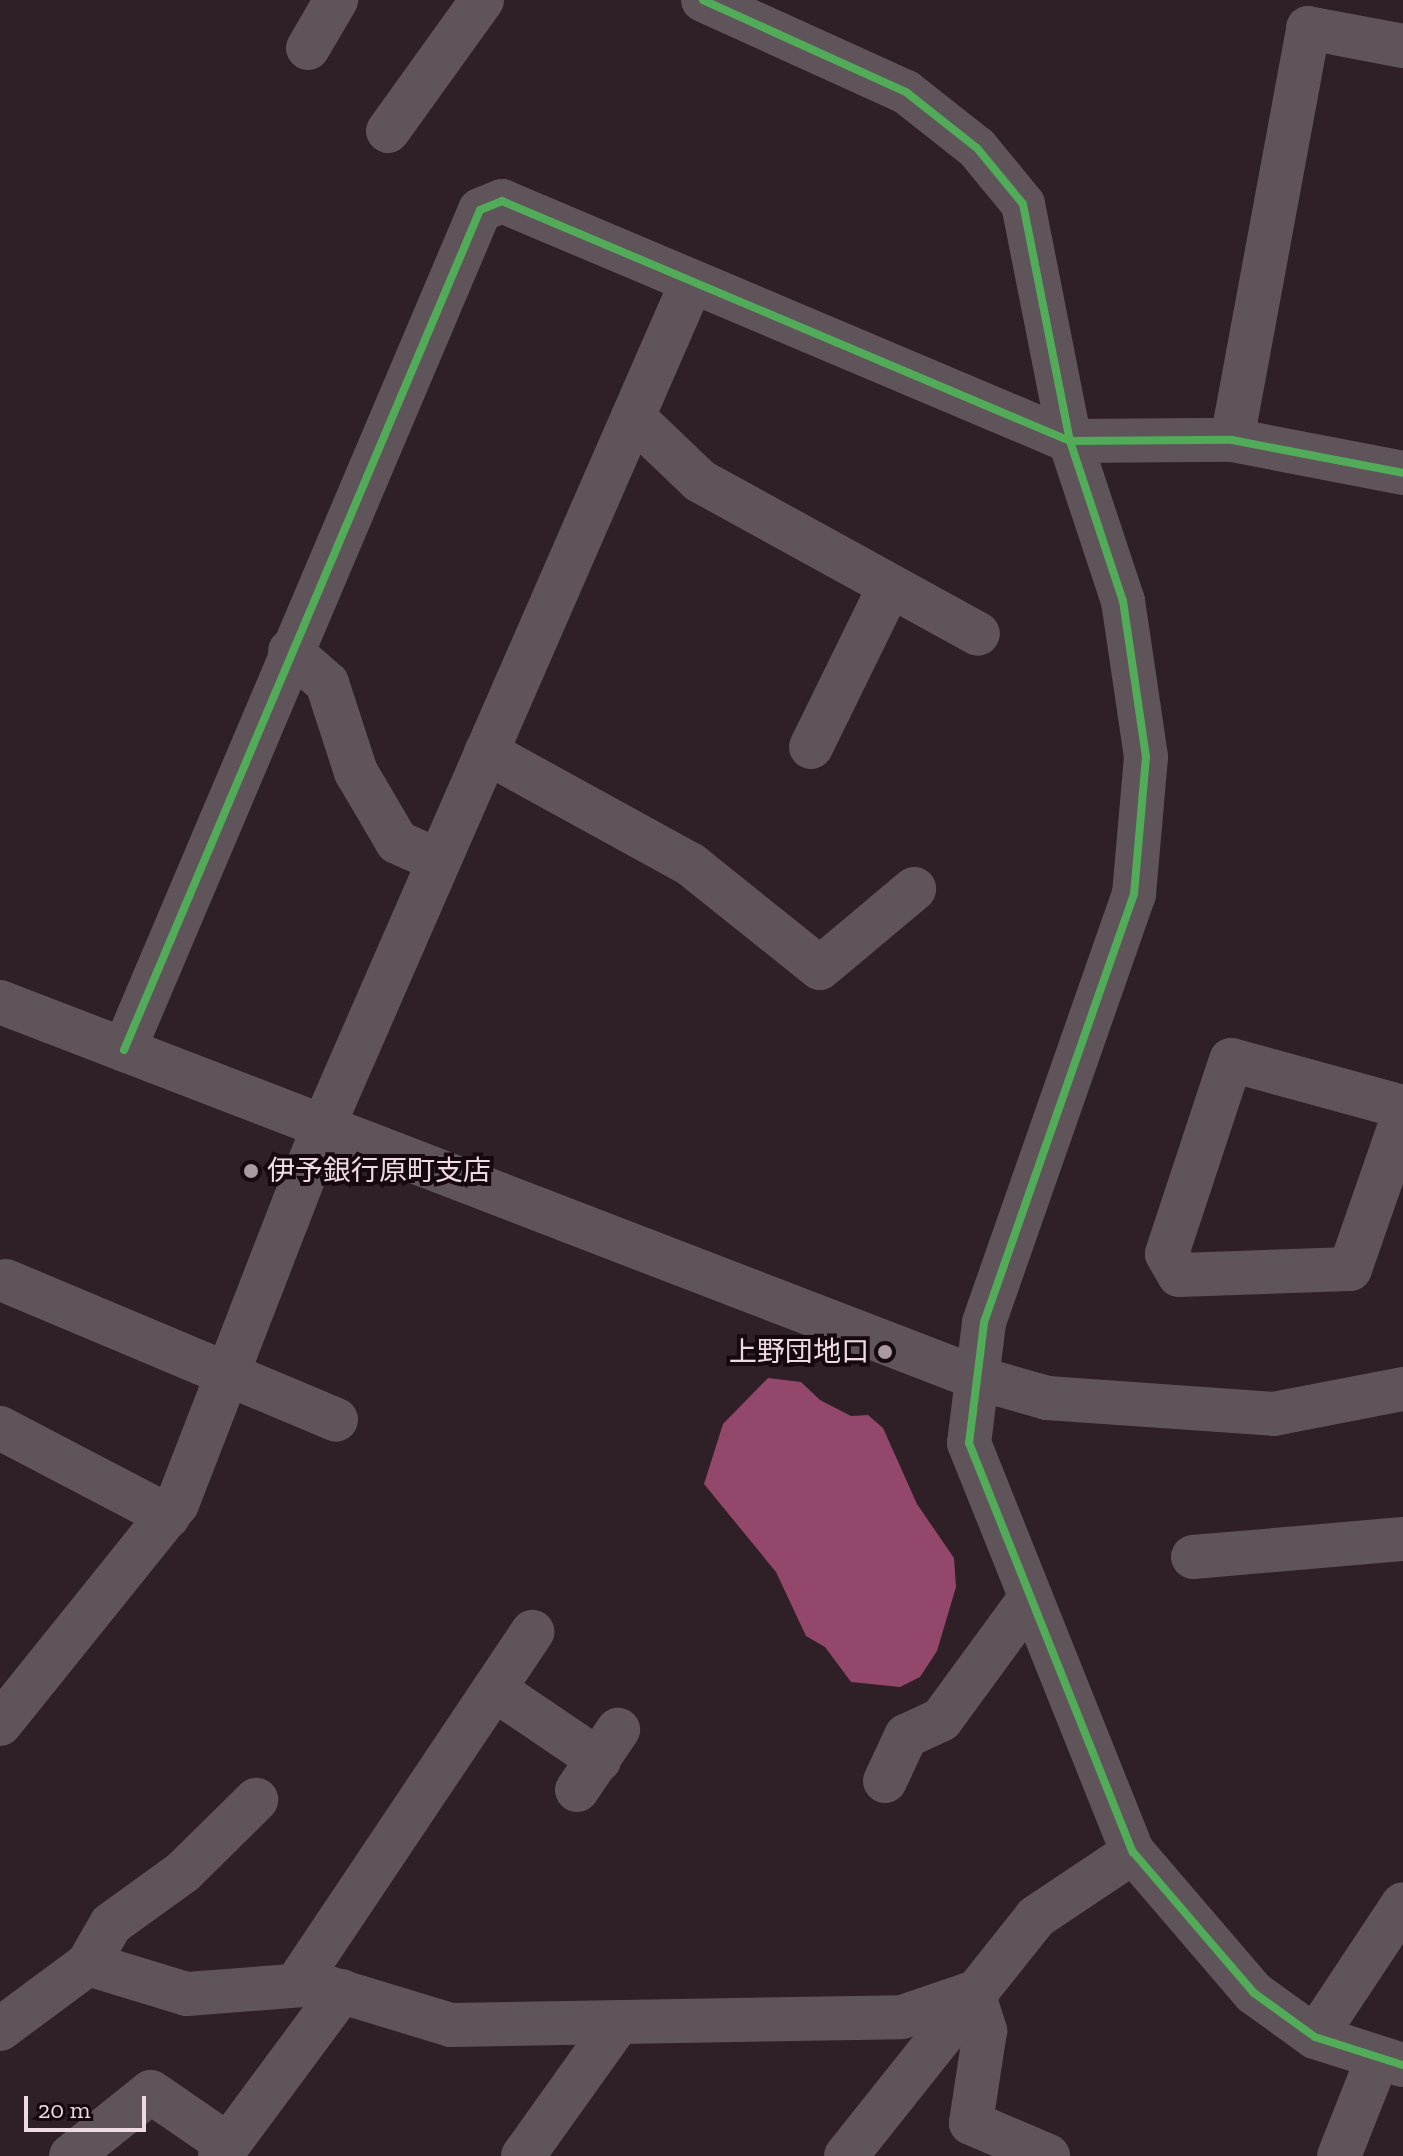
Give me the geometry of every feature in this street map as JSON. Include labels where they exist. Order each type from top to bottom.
[{"type":"street","points":[[308,48],[336,0]]},
{"type":"street","points":[[388,131],[482,0]]},
{"type":"street","points":[[703,0],[906,92],[977,148],[1023,204],[1070,441],[1123,601],[1146,757],[1134,894],[984,1323],[969,1443],[1133,1852],[1212,1952],[1315,2037],[1390,2063],[1339,2156]]},
{"type":"street","points":[[1232,440],[1311,14],[1403,46]]},
{"type":"street","points":[[124,1050],[290,651],[480,210],[502,201],[691,284],[1070,441],[1232,440],[1403,473]]},
{"type":"street","points":[[0,1724],[168,1516],[227,1376],[323,1127],[691,284]]},
{"type":"street","points":[[633,417],[700,481],[978,634]]},
{"type":"street","points":[[811,747],[890,586]]},
{"type":"street","points":[[290,651],[327,683],[356,772],[397,842],[439,861]]},
{"type":"street","points":[[486,752],[690,864],[820,968],[914,889]]},
{"type":"street","points":[[0,1002],[977,1378],[1047,1398],[1193,1412],[1274,1414],[1403,1389]]},
{"type":"street","points":[[1403,1107],[1231,1060],[1167,1254],[1179,1275],[1350,1269],[1403,1117]]},
{"type":"street","points":[[6,1281],[336,1420]]},
{"type":"street","points":[[0,1428],[168,1516]]},
{"type":"street","points":[[1193,1557],[1403,1539]]},
{"type":"street","points":[[885,1781],[906,1736],[941,1720],[1031,1597]]},
{"type":"street","points":[[296,1985],[532,1632]]},
{"type":"street","points":[[494,1689],[598,1760]]},
{"type":"street","points":[[0,2029],[88,1964],[111,1924],[183,1872],[256,1800]]},
{"type":"street","points":[[846,2156],[1036,1917],[1133,1852]]},
{"type":"street","points":[[1315,2037],[1403,1904]]},
{"type":"street","points":[[88,1964],[187,1994],[296,1985],[342,1991],[451,2025],[902,2017],[973,1993]]},
{"type":"street","points":[[71,2156],[151,2092],[224,2150],[342,1991]]},
{"type":"street","points":[[973,1993],[985,2031],[971,2123],[1048,2156]]},
{"type":"street","points":[[523,2156],[617,2024]]},
{"type":"shaded area","points":[[768,1378],[801,1382],[820,1400],[851,1416],[868,1415],[883,1428],[917,1504],[954,1558],[956,1587],[937,1651],[920,1677],[900,1687],[851,1682],[825,1647],[806,1636],[776,1572],[704,1484],[723,1424]]},
{"type":"cycle path","points":[[703,0],[906,92],[977,148],[1023,204],[1070,441],[1123,601],[1146,757],[1134,894],[984,1323],[969,1443],[1133,1852],[1254,1993],[1315,2037],[1403,2065]]},
{"type":"cycle path","points":[[124,1050],[480,210],[502,201],[1070,441],[1232,440],[1403,473]]},
{"type":"place","name":"伊予銀行原町支店","points":[[251,1171]]},
{"type":"place","name":"上野団地口","points":[[885,1352]]}]
